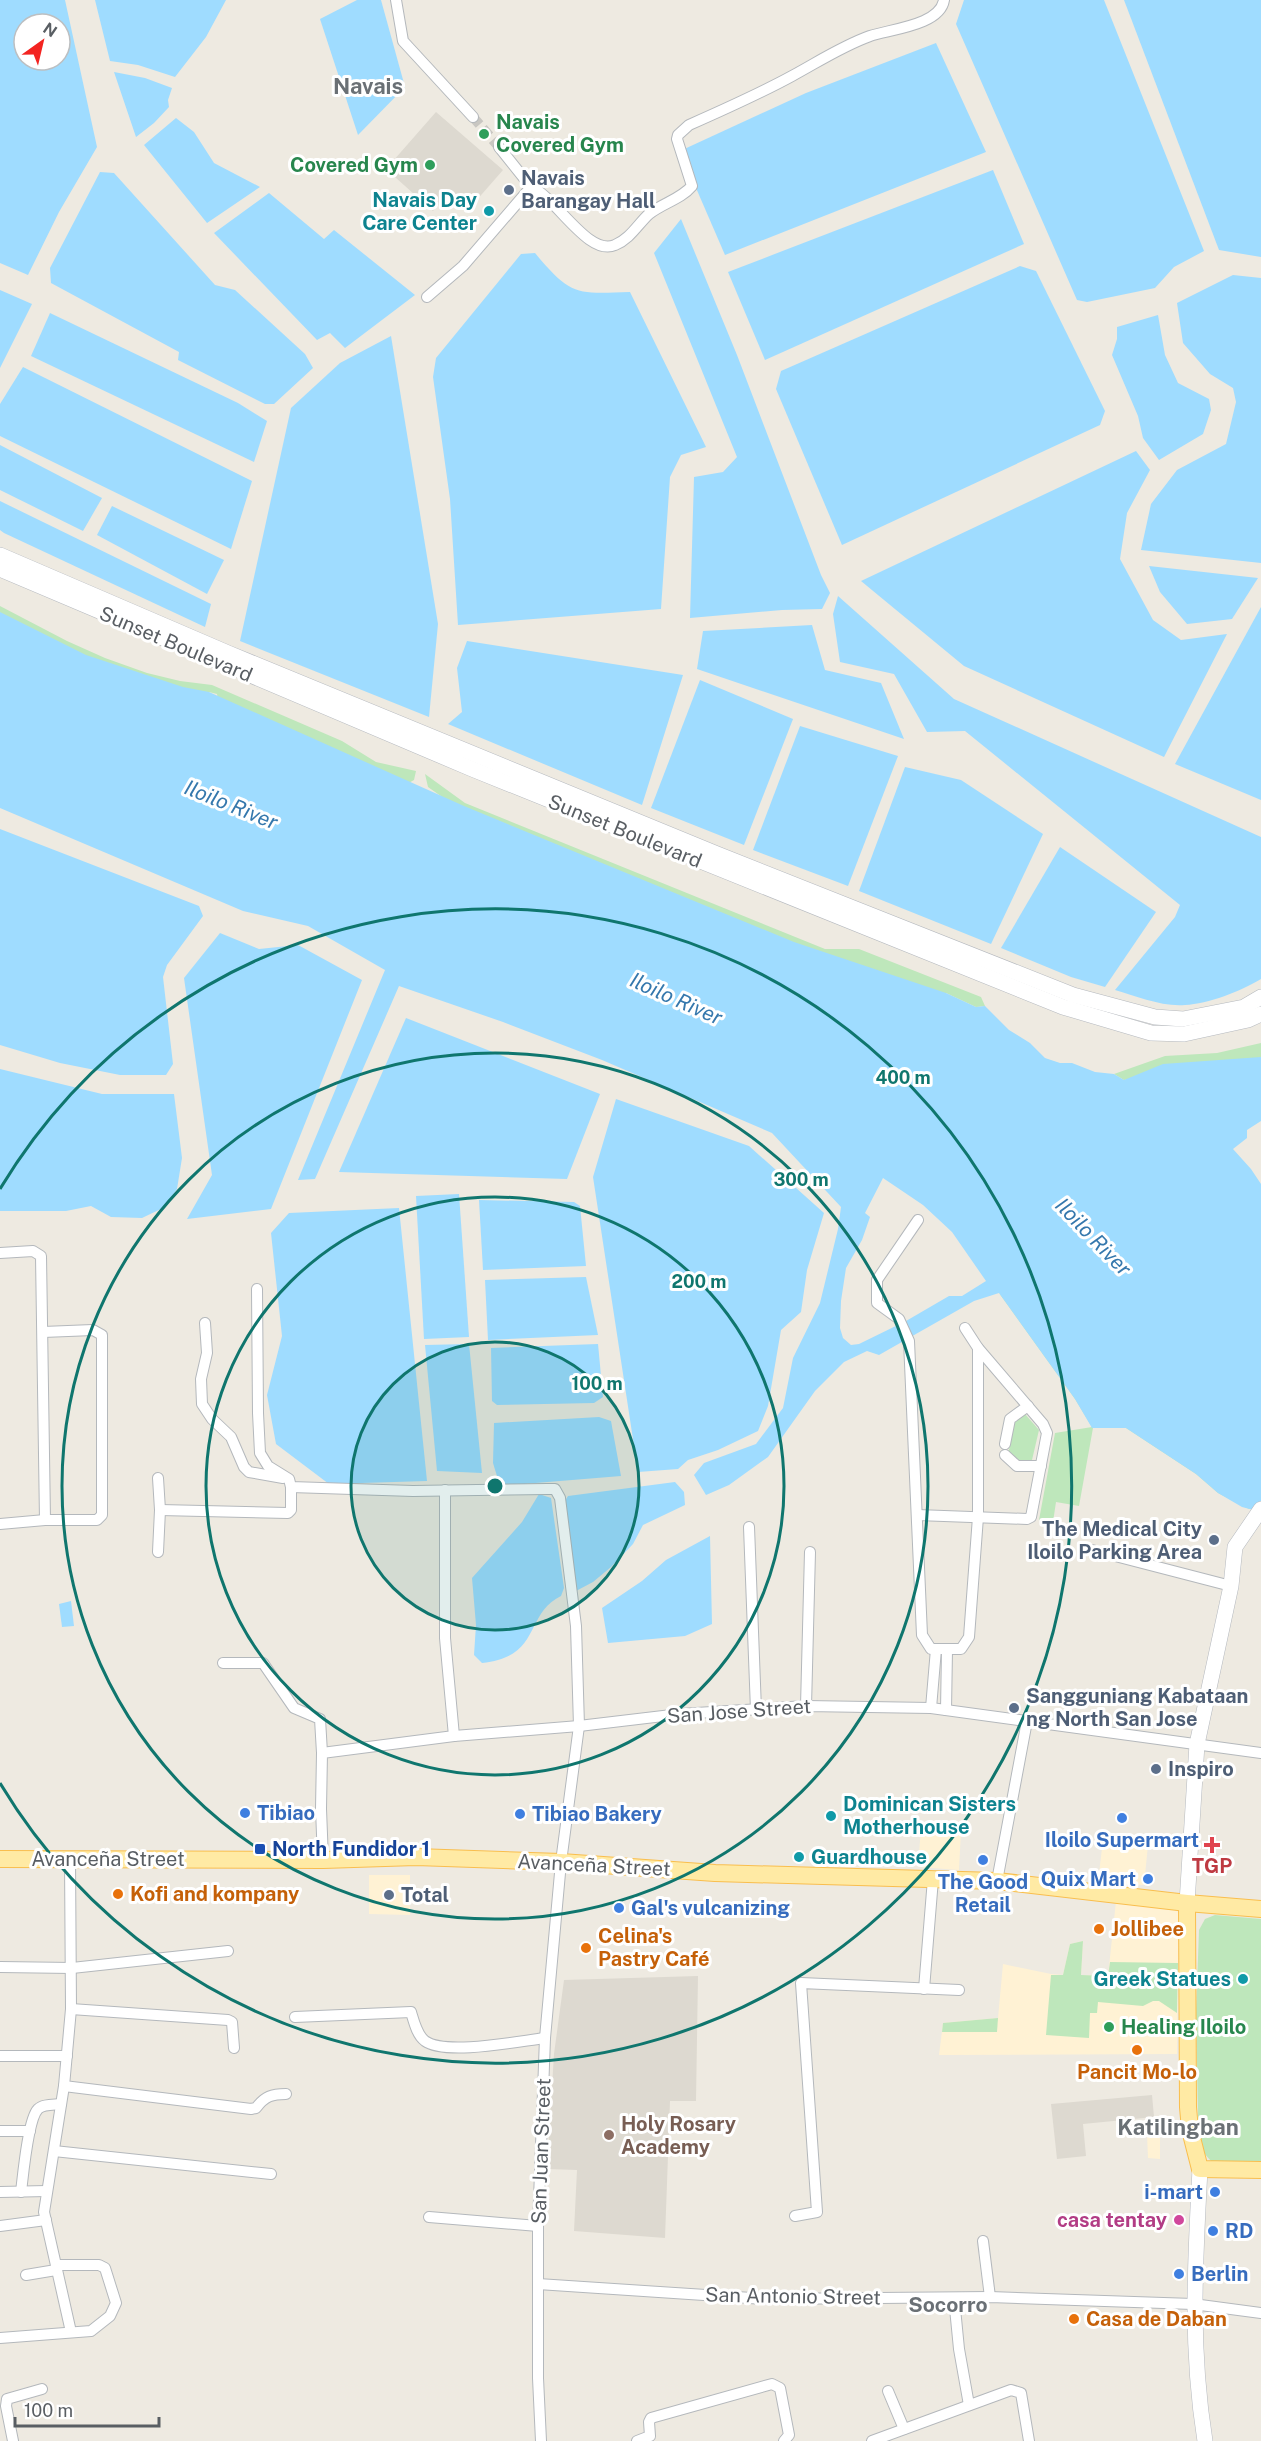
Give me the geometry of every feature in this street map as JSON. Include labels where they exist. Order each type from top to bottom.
[{"type":"main road","name":"Sunset Boulevard","points":[[0,555],[1063,1007],[1151,1033],[1184,1034],[1248,1020],[1261,1014]]},
{"type":"main road","name":"Sunset Boulevard","points":[[0,569],[472,769],[1073,995],[1155,1017],[1183,1019],[1244,1007],[1261,998]]},
{"type":"main road","points":[[1205,2441],[1194,2336],[1193,2304],[1200,2169],[1190,2130],[1188,2107],[1187,1903],[1197,1744],[1230,1586],[1234,1547],[1261,1509]]},
{"type":"main road","name":"Avanceña Street","points":[[0,1859],[323,1860],[416,1857],[561,1862],[715,1873],[997,1881],[1187,1903],[1261,1908]]},
{"type":"main road","points":[[1200,2169],[1261,2170]]},
{"type":"street","points":[[396,0],[403,41],[473,117]]},
{"type":"street","points":[[499,147],[531,187],[545,195],[591,241],[607,247],[615,245],[652,212],[682,195],[692,186],[677,139],[682,130],[790,77],[854,42],[892,29],[920,23],[935,16],[940,12],[944,0]]},
{"type":"street","points":[[427,297],[464,266],[531,187]]},
{"type":"street","points":[[918,1220],[877,1280],[877,1303],[899,1319],[909,1341],[922,1635],[931,1649],[961,1649],[969,1637],[978,1517],[978,1348]]},
{"type":"street","points":[[0,1253],[33,1251],[41,1256],[45,1520]]},
{"type":"street","points":[[160,1509],[288,1513],[291,1510],[290,1484],[268,1466],[260,1453],[257,1289]]},
{"type":"street","points":[[205,1323],[207,1353],[201,1379],[202,1404],[212,1419],[231,1437],[244,1467],[249,1472],[290,1484],[444,1490],[445,1638],[454,1736]]},
{"type":"street","points":[[917,1515],[1027,1519],[1032,1517],[1047,1433],[1043,1424],[978,1348],[965,1328]]},
{"type":"street","points":[[0,1524],[45,1520],[97,1520],[102,1515],[102,1335],[93,1330],[43,1332]]},
{"type":"street","points":[[1028,1406],[1010,1419],[1005,1449],[1017,1466],[1041,1466]]},
{"type":"street","points":[[158,1478],[160,1509],[158,1552]]},
{"type":"street","name":"San Juan Street","points":[[444,1490],[555,1489],[558,1493],[576,1626],[579,1726],[561,1862],[545,2038],[538,2226],[538,2378],[541,2441]]},
{"type":"street","points":[[749,1527],[756,1710]]},
{"type":"street","points":[[1092,1550],[1230,1586]]},
{"type":"street","points":[[806,1706],[810,1552]]},
{"type":"street","points":[[931,1708],[942,1650]]},
{"type":"street","points":[[942,1650],[946,1710]]},
{"type":"street","points":[[223,1663],[263,1663],[294,1708],[320,1719],[323,1860]]},
{"type":"street","name":"San Jose Street","points":[[322,1753],[454,1736],[579,1726],[680,1714],[806,1706],[931,1708],[1261,1753]]},
{"type":"street","points":[[997,1881],[1027,1721]]},
{"type":"street","points":[[70,1859],[71,2009],[64,2086],[44,2212],[71,2332]]},
{"type":"street","points":[[924,1989],[933,1879]]},
{"type":"street","points":[[0,1967],[72,1968],[228,1951]]},
{"type":"street","points":[[795,2216],[817,2212],[801,1983],[959,1990]]},
{"type":"street","points":[[71,2009],[228,2020],[232,2022],[234,2048]]},
{"type":"street","points":[[295,2017],[411,2012],[421,2037],[428,2043],[444,2047],[463,2048],[545,2038]]},
{"type":"street","points":[[0,2056],[67,2056]]},
{"type":"street","points":[[64,2086],[251,2109],[256,2108],[262,2099],[273,2094],[286,2094]]},
{"type":"street","points":[[21,2192],[30,2132],[39,2108],[61,2104]]},
{"type":"street","points":[[0,2131],[30,2132]]},
{"type":"street","points":[[54,2151],[271,2174]]},
{"type":"street","points":[[0,2192],[47,2191]]},
{"type":"street","points":[[429,2217],[538,2226]]},
{"type":"street","points":[[0,2226],[46,2220]]},
{"type":"street","points":[[983,2241],[990,2297]]},
{"type":"street","points":[[0,2338],[91,2331],[115,2309],[115,2296],[102,2266],[56,2268],[26,2275]]},
{"type":"street","name":"San Antonio Street","points":[[538,2284],[766,2299],[990,2297],[1193,2304],[1261,2313]]},
{"type":"street","points":[[954,2298],[958,2349],[969,2405]]},
{"type":"street","points":[[637,2441],[650,2436],[651,2418],[772,2384],[780,2388],[789,2435],[784,2441]]},
{"type":"street","points":[[13,2441],[3,2403],[7,2399],[42,2389]]},
{"type":"street","points":[[872,2441],[1011,2390],[1021,2393],[1029,2441]]},
{"type":"street","points":[[888,2391],[904,2429]]},
{"type":"shaded area","points":[[436,112],[503,170],[468,210],[449,194],[433,211],[386,169]]},
{"type":"shaded area","points":[[921,1828],[961,1830],[959,1870],[918,1867]]},
{"type":"shaded area","points":[[1103,1840],[1148,1845],[1144,1885],[1098,1882]]},
{"type":"shaded area","points":[[369,1875],[410,1875],[410,1915],[369,1914]]},
{"type":"shaded area","points":[[1116,1901],[1177,1909],[1179,1918],[1177,2054],[939,2055],[943,2023],[998,2018],[1003,1964],[1063,1975],[1070,1944],[1083,1941],[1081,1975],[1108,1976]]},
{"type":"shaded area","name":"Holy Rosary Academy","points":[[698,1976],[696,2101],[670,2101],[665,2238],[574,2231],[577,2170],[547,2169],[554,2054],[564,1980]]},
{"type":"shaded area","points":[[1152,2095],[1154,2117],[1083,2124],[1086,2156],[1057,2159],[1051,2104]]},
{"type":"shaded area","points":[[1147,2134],[1160,2134],[1160,2159],[1148,2158]]},
{"type":"green space","points":[[0,606],[105,658],[147,673],[180,681],[212,685],[342,741],[376,762],[416,771],[414,780],[405,785],[219,706],[217,694],[209,692],[204,695],[0,632]]},
{"type":"green space","points":[[425,774],[465,803],[825,949],[859,949],[981,997],[985,1006],[976,1007],[946,993],[916,993],[445,799],[428,787]]},
{"type":"green space","points":[[1261,1043],[1261,1060],[1124,1080],[1114,1074],[1165,1056],[1217,1053]]},
{"type":"green space","points":[[999,1293],[1256,1497],[1249,1509],[1218,1493],[1196,1474],[1126,1428],[1093,1428],[1079,1506],[1056,1502],[1053,1522],[1039,1520],[1055,1433],[1092,1427],[1075,1399]]},
{"type":"green space","points":[[1025,1414],[1039,1430],[1032,1460],[1021,1463],[1008,1454],[1013,1432],[1011,1425]]},
{"type":"green space","points":[[1215,1915],[1261,1919],[1261,2163],[1211,2161],[1203,2152],[1198,2117],[1196,2013],[1199,1930],[1205,1919]]},
{"type":"green space","points":[[1083,1941],[1081,1975],[1108,1976],[1110,1962],[1178,1963],[1177,2013],[1159,2001],[1143,2006],[1098,2002],[1097,2013],[1090,2013],[1089,2038],[1046,2035],[1051,1975],[1063,1975],[1070,1944]]},
{"type":"green space","points":[[998,2018],[997,2032],[942,2032],[943,2023]]},
{"type":"water","points":[[0,0],[65,0],[68,12],[12,12],[12,72],[72,72],[72,32],[97,147],[59,212],[28,275],[0,263]]},
{"type":"water","points":[[95,0],[226,0],[206,37],[175,77],[138,65],[110,61]]},
{"type":"water","points":[[357,0],[381,0],[405,87],[358,135],[320,19]]},
{"type":"water","points":[[964,0],[1104,0],[1204,251],[1174,267],[1155,288],[1087,302],[1077,300],[956,24]]},
{"type":"water","points":[[1124,0],[1261,0],[1261,257],[1219,250]]},
{"type":"water","points":[[936,43],[986,152],[725,255],[680,151],[806,93]]},
{"type":"water","points":[[114,72],[145,78],[172,88],[168,100],[169,107],[136,137]]},
{"type":"water","points":[[176,118],[194,132],[214,163],[260,187],[207,223],[144,145]]},
{"type":"water","points":[[993,170],[1024,244],[765,360],[728,272]]},
{"type":"water","points":[[100,172],[114,173],[215,285],[235,290],[305,354],[313,368],[274,404],[265,404],[178,360],[179,352],[51,283],[50,268]]},
{"type":"water","points":[[269,193],[324,239],[334,230],[415,295],[345,348],[330,333],[317,340],[214,233]]},
{"type":"water","points":[[681,219],[830,593],[822,609],[690,618],[694,477],[723,472],[737,457],[654,253]]},
{"type":"water","points":[[535,253],[557,278],[576,289],[597,293],[630,292],[706,447],[681,455],[670,477],[661,609],[458,625],[450,499],[433,377],[436,358],[521,254]]},
{"type":"water","points":[[1020,266],[1036,271],[1105,411],[1100,425],[842,545],[776,389],[781,371]]},
{"type":"water","points":[[1233,275],[1261,278],[1261,563],[1141,550],[1151,504],[1177,470],[1226,444],[1236,402],[1233,388],[1210,374],[1183,343],[1177,303]]},
{"type":"water","points":[[0,290],[32,304],[0,368]]},
{"type":"water","points":[[50,313],[238,403],[267,421],[254,462],[31,356]]},
{"type":"water","points":[[1158,315],[1165,355],[1178,383],[1209,399],[1211,410],[1203,434],[1159,460],[1143,438],[1138,416],[1112,355],[1117,339],[1117,327]]},
{"type":"water","points":[[391,336],[438,624],[429,717],[240,641],[291,408],[340,363]]},
{"type":"water","points":[[23,367],[252,481],[231,549],[0,436],[0,404]]},
{"type":"water","points":[[0,445],[102,498],[83,531],[0,490]]},
{"type":"water","points":[[1136,451],[1150,470],[1127,513],[1120,559],[1153,620],[1181,640],[1227,634],[1164,757],[964,666],[861,581]]},
{"type":"water","points":[[0,501],[211,604],[205,627],[4,533],[0,530]]},
{"type":"water","points":[[112,506],[224,560],[207,594],[97,535]]},
{"type":"water","points":[[1149,566],[1258,578],[1232,619],[1187,624],[1160,592]]},
{"type":"water","points":[[838,596],[954,699],[1261,837],[1261,979],[1224,996],[1185,1005],[1158,1003],[1115,990],[1175,917],[1180,905],[965,731],[927,732],[894,674],[840,662],[833,614]]},
{"type":"water","points":[[1261,607],[1261,800],[1175,764]]},
{"type":"water","name":"Iloilo River","points":[[0,612],[86,655],[183,687],[209,692],[464,806],[794,942],[946,993],[976,1007],[985,1006],[1009,1030],[1030,1043],[1045,1058],[1060,1063],[1072,1063],[1095,1072],[1114,1074],[1124,1080],[1163,1064],[1261,1057],[1261,1121],[1247,1130],[1247,1138],[1233,1149],[1261,1184],[1261,1512],[1242,1507],[1218,1493],[1196,1474],[1126,1428],[1092,1428],[1075,1399],[999,1293],[974,1301],[879,1355],[867,1351],[844,1362],[815,1391],[768,1457],[729,1485],[706,1495],[694,1475],[704,1463],[756,1444],[783,1408],[793,1358],[820,1303],[838,1229],[841,1207],[772,1133],[602,1060],[399,986],[315,1179],[298,1180],[385,970],[308,926],[243,911],[0,808]],"holes":[[[883,1178],[923,1205],[952,1232],[986,1281],[962,1296],[949,1296],[906,1321],[859,1344],[851,1345],[843,1338],[840,1328],[846,1268],[862,1240],[870,1217],[865,1213]]]},
{"type":"water","points":[[812,625],[825,670],[881,683],[904,739],[697,669],[703,631]]},
{"type":"water","points":[[467,641],[683,675],[642,805],[448,724],[462,712],[457,668]]},
{"type":"water","points":[[700,680],[793,719],[744,845],[651,808]]},
{"type":"water","points":[[800,726],[898,756],[848,886],[753,850]]},
{"type":"water","points":[[905,767],[961,780],[1043,834],[991,944],[859,891]]},
{"type":"water","points":[[0,829],[199,906],[203,916],[167,965],[163,977],[173,1064],[166,1075],[120,1075],[60,1063],[0,1045]]},
{"type":"water","points":[[1060,847],[1156,912],[1105,987],[1071,977],[1001,948]]},
{"type":"water","points":[[220,933],[259,949],[298,945],[362,980],[271,1209],[187,1219],[212,1175],[184,978]]},
{"type":"water","points":[[406,1018],[600,1094],[567,1179],[339,1172]]},
{"type":"water","points":[[0,1069],[102,1094],[174,1094],[182,1158],[177,1189],[165,1207],[142,1218],[111,1217],[91,1206],[66,1211],[0,1211]]},
{"type":"water","points":[[616,1099],[749,1146],[824,1213],[807,1270],[801,1312],[781,1330],[768,1406],[758,1431],[718,1450],[688,1460],[678,1469],[638,1472],[593,1177]]},
{"type":"water","points":[[459,1194],[469,1337],[424,1339],[416,1196]]},
{"type":"water","points":[[479,1200],[574,1202],[580,1206],[586,1266],[483,1270]]},
{"type":"water","points":[[399,1208],[427,1481],[329,1484],[276,1444],[267,1395],[282,1336],[271,1233],[289,1213]]},
{"type":"water","points":[[586,1277],[598,1335],[488,1340],[485,1280]]},
{"type":"water","points":[[469,1344],[482,1473],[437,1471],[425,1345]]},
{"type":"water","points":[[598,1344],[603,1397],[594,1403],[497,1405],[492,1401],[491,1348]]},
{"type":"water","points":[[599,1417],[611,1421],[621,1476],[500,1486],[493,1463],[494,1423]]},
{"type":"water","points":[[675,1482],[684,1492],[685,1505],[643,1525],[633,1544],[611,1567],[593,1582],[576,1591],[563,1504],[568,1496]]},
{"type":"water","points":[[539,1494],[551,1498],[564,1588],[561,1596],[541,1613],[524,1644],[514,1653],[501,1659],[482,1663],[474,1655],[476,1625],[472,1578],[522,1522]]},
{"type":"water","points":[[710,1536],[712,1624],[685,1636],[608,1643],[602,1608],[642,1581],[666,1560]]},
{"type":"water","points":[[71,1601],[74,1626],[62,1627],[59,1604]]},
{"type":"tunnel","points":[[473,117],[499,147]]},
{"type":"place","name":"Navais Covered Gym","points":[[484,134]]},
{"type":"place","name":"Covered Gym","points":[[430,165]]},
{"type":"place","name":"Navais Barangay Hall","points":[[509,190]]},
{"type":"place","name":"Navais Day Care Center","points":[[489,211]]},
{"type":"place","name":"The Medical City Iloilo Parking Area","points":[[1214,1540]]},
{"type":"place","name":"Sangguniang Kabataan ng North San Jose","points":[[1014,1708]]},
{"type":"place","name":"Inspiro","points":[[1156,1769]]},
{"type":"place","name":"Tibiao","points":[[245,1813]]},
{"type":"place","name":"Tibiao Bakery","points":[[520,1814]]},
{"type":"place","name":"Dominican Sisters Motherhouse","points":[[831,1816]]},
{"type":"place","name":"Iloilo Supermart","points":[[1122,1818]]},
{"type":"place","name":"TGP","points":[[1212,1845]]},
{"type":"place","name":"North Fundidor 1","points":[[260,1849]]},
{"type":"place","name":"Guardhouse","points":[[799,1857]]},
{"type":"place","name":"The Good Retail","points":[[983,1860]]},
{"type":"place","name":"Quix Mart","points":[[1148,1879]]},
{"type":"place","name":"Kofi and kompany","points":[[118,1894]]},
{"type":"place","name":"Total","points":[[389,1895]]},
{"type":"place","name":"Gal's vulcanizing","points":[[619,1908]]},
{"type":"place","name":"Jollibee","points":[[1099,1929]]},
{"type":"place","name":"Celina's Pastry Café","points":[[586,1948]]},
{"type":"place","name":"Greek Statues","points":[[1243,1979]]},
{"type":"place","name":"Healing Iloilo","points":[[1109,2027]]},
{"type":"place","name":"Pancit Mo-lo","points":[[1137,2050]]},
{"type":"place","name":"Holy Rosary Academy","points":[[609,2135]]},
{"type":"place","name":"i-mart","points":[[1215,2192]]},
{"type":"place","name":"casa tentay","points":[[1179,2220]]},
{"type":"place","name":"RD","points":[[1213,2231]]},
{"type":"place","name":"Berlin","points":[[1179,2274]]},
{"type":"place","name":"Casa de Daban","points":[[1074,2319]]},
{"type":"district","name":"Navais","points":[[368,86]]},
{"type":"district","name":"Katilingban","points":[[1178,2127]]},
{"type":"district","name":"Socorro","points":[[948,2305]]}]
